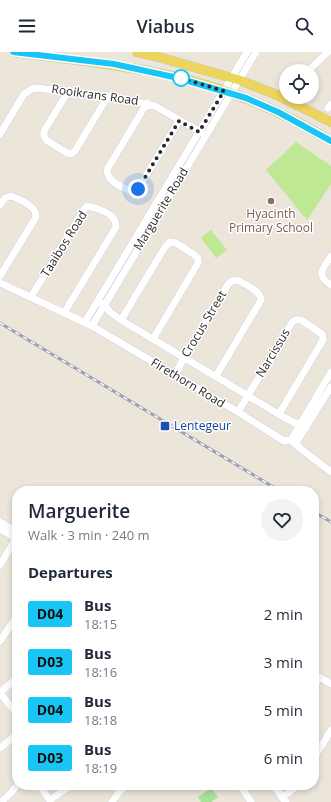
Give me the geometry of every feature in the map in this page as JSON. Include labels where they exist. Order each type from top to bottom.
[{"type":"main road","points":[[13,52],[136,68],[178,78],[228,92],[278,112],[331,141]]},
{"type":"main road","points":[[137,52],[238,75],[331,122]]},
{"type":"street","points":[[238,75],[247,52]]},
{"type":"street","points":[[238,75],[256,52]]},
{"type":"street","points":[[315,64],[328,52]]},
{"type":"street","name":"Marguerite Road","points":[[89,324],[238,75]]},
{"type":"street","name":"Rooikrans Road","points":[[0,134],[24,94],[36,88],[69,90],[147,103],[202,133]]},
{"type":"street","points":[[69,90],[44,131],[44,136],[46,140],[71,154],[75,151],[108,96]]},
{"type":"street","points":[[147,103],[106,172],[110,180],[133,192],[138,189],[179,121]]},
{"type":"street","points":[[0,205],[5,198],[11,196],[33,208],[36,214],[36,217],[0,276]]},
{"type":"street","name":"Taaibos Road","points":[[31,298],[83,211],[88,206],[94,207],[113,217],[116,222],[116,227],[64,313]]},
{"type":"street","points":[[121,320],[165,247],[170,242],[176,243],[196,256],[198,263],[153,339]]},
{"type":"street","points":[[331,256],[321,275],[322,279],[331,285]]},
{"type":"street","name":"Crocus Street","points":[[175,375],[227,286],[234,280],[242,282],[259,293],[261,300],[216,376]]},
{"type":"street","name":"Firethorn Road","points":[[0,283],[89,324],[238,412],[284,441],[293,442]]},
{"type":"street","name":"Firethorn Road","points":[[101,303],[121,320],[294,423],[303,426]]},
{"type":"street","name":"Narcissus","points":[[238,412],[293,320],[297,319],[322,334],[323,340],[279,414]]},
{"type":"street","points":[[303,426],[331,372]]},
{"type":"street","points":[[331,387],[293,442],[301,450],[331,472]]},
{"type":"street","points":[[0,522],[12,532]]},
{"type":"street","points":[[0,529],[12,534]]},
{"type":"street","points":[[0,566],[12,545]]},
{"type":"street","points":[[0,641],[12,623]]},
{"type":"street","points":[[319,676],[331,684]]},
{"type":"street","points":[[12,682],[0,693],[12,708]]},
{"type":"street","points":[[319,750],[331,730]]},
{"type":"street","points":[[0,748],[12,738]]},
{"type":"street","points":[[1,802],[14,790]]},
{"type":"street","points":[[43,790],[51,801],[65,790]]},
{"type":"street","points":[[112,802],[121,790]]},
{"type":"street","points":[[244,790],[251,802]]},
{"type":"street","points":[[277,790],[284,800],[293,790]]},
{"type":"green space","points":[[296,142],[331,166],[331,184],[307,220],[266,170]]},
{"type":"green space","points":[[211,230],[227,250],[216,258],[201,238]]},
{"type":"green space","points":[[208,790],[213,790],[218,797],[211,802],[201,802],[198,797]]},
{"type":"railway","points":[[0,323],[272,486]]},
{"type":"railway","points":[[319,515],[331,522]]},
{"type":"bus line","name":"D04","points":[[13,52],[114,64],[157,72],[232,93],[262,104],[331,141]]},
{"type":"place","name":"Hyacinth Primary School","points":[[271,201]]},
{"type":"place","name":"Lentegeur","points":[[165,426]]},
{"type":"route","points":[[138,189],[179,121],[199,132],[224,91],[181,78]]}]
